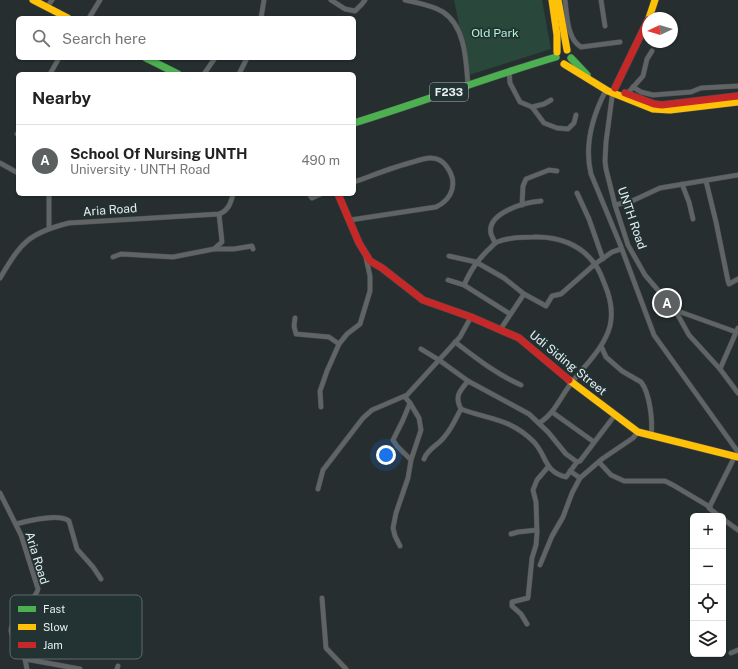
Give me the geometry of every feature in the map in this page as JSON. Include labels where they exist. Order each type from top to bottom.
[{"type":"main road","points":[[33,0],[64,16]]},
{"type":"main road","points":[[552,0],[559,59],[611,90],[643,106],[662,110],[738,102]]},
{"type":"main road","points":[[558,0],[567,50],[570,53],[571,58],[590,77],[611,90]]},
{"type":"main road","points":[[651,12],[655,0]]},
{"type":"main road","points":[[611,90],[642,34]]},
{"type":"main road","name":"F233","points":[[559,59],[562,49],[567,50]]},
{"type":"main road","name":"F233","points":[[356,122],[509,71],[544,61],[559,59],[568,62],[571,58]]},
{"type":"main road","points":[[150,60],[174,72]]},
{"type":"main road","points":[[625,96],[662,105],[738,96]]},
{"type":"main road","name":"Udi Siding Street","points":[[339,196],[359,244],[366,256],[375,265],[382,268],[423,300],[519,338],[615,416],[638,432],[737,455]]},
{"type":"street","points":[[47,7],[52,0]]},
{"type":"street","points":[[90,16],[100,0]]},
{"type":"street","points":[[261,16],[264,0]]},
{"type":"street","points":[[331,0],[346,9],[354,11],[365,0]]},
{"type":"street","points":[[405,0],[442,12],[449,17],[463,44],[468,86]]},
{"type":"street","points":[[425,6],[426,0]]},
{"type":"street","points":[[565,0],[571,35],[579,47],[620,42]]},
{"type":"street","points":[[601,0],[606,26]]},
{"type":"street","points":[[625,96],[643,76],[647,58],[652,51]]},
{"type":"street","points":[[51,72],[58,60]]},
{"type":"street","points":[[205,72],[214,60]]},
{"type":"street","points":[[240,72],[246,60]]},
{"type":"street","points":[[509,71],[510,83],[520,102],[532,107],[544,122],[562,129],[568,129],[574,123],[576,115]]},
{"type":"street","points":[[633,87],[641,92],[653,95],[691,92],[701,88],[738,86]]},
{"type":"street","points":[[611,90],[599,103],[593,123],[589,144],[589,165],[594,184],[654,335],[737,455],[710,507]]},
{"type":"street","name":"UNTH Road","points":[[611,90],[605,161],[615,205],[628,245],[647,277],[675,310],[689,336],[720,369],[738,393]]},
{"type":"street","points":[[532,107],[544,104],[551,100]]},
{"type":"street","points":[[350,220],[436,207],[445,201],[454,185],[453,178],[445,165],[440,160],[433,158],[407,164],[356,181]]},
{"type":"street","points":[[0,163],[16,172]]},
{"type":"street","points":[[522,205],[522,191],[526,179],[549,170],[557,170]]},
{"type":"street","points":[[615,205],[632,201],[660,188],[738,175]]},
{"type":"street","points":[[706,181],[729,284],[738,278]]},
{"type":"street","points":[[682,184],[690,202],[693,219]]},
{"type":"street","points":[[577,193],[589,219],[603,259]]},
{"type":"street","points":[[49,196],[49,228]]},
{"type":"street","points":[[214,249],[222,242],[219,214],[229,206],[232,196]]},
{"type":"street","points":[[495,243],[491,233],[493,222],[500,214],[529,202],[541,201]]},
{"type":"street","name":"Aria Road","points":[[0,278],[24,242],[49,228],[69,223],[219,214]]},
{"type":"street","points":[[464,285],[476,262],[495,243],[526,237],[554,238],[566,241],[584,252],[595,264],[607,289],[610,301],[611,315],[608,332],[601,346],[572,382],[552,412],[547,418],[539,423]]},
{"type":"street","points":[[113,257],[121,254],[173,257],[214,249],[234,249],[252,246],[253,249]]},
{"type":"street","points":[[448,256],[476,262],[504,278],[524,294],[546,306],[552,296],[561,294],[595,264],[612,252],[621,249]]},
{"type":"street","points":[[322,407],[320,391],[340,344],[347,334],[360,324],[370,291],[370,276],[366,256]]},
{"type":"street","points":[[448,280],[464,285],[510,314]]},
{"type":"street","points":[[500,330],[524,294]]},
{"type":"street","points":[[675,310],[737,330],[720,369]]},
{"type":"street","points":[[295,318],[294,326],[296,334],[329,337],[340,344]]},
{"type":"street","points":[[318,489],[323,470],[363,418],[372,410],[406,397],[460,337],[471,318]]},
{"type":"street","points":[[455,342],[486,366],[521,386]]},
{"type":"street","points":[[601,346],[606,357],[622,371],[641,382],[643,385],[648,402],[652,428],[651,436]]},
{"type":"street","points":[[421,349],[468,381],[528,414],[539,423],[566,454],[577,462]]},
{"type":"street","points":[[468,381],[458,396],[457,400],[461,408],[473,413],[501,420],[520,429],[538,447],[548,467],[556,474],[564,477],[566,477],[570,470],[577,462],[580,461],[615,416]]},
{"type":"street","points":[[400,546],[393,528],[408,478],[411,460],[419,439],[421,426],[416,411],[406,397]]},
{"type":"street","points":[[410,403],[392,440],[411,460]]},
{"type":"street","points":[[424,459],[430,449],[445,437],[461,408]]},
{"type":"street","points":[[552,412],[594,442]]},
{"type":"street","points":[[540,565],[552,536],[580,478],[599,462],[629,441],[638,432]]},
{"type":"street","points":[[599,462],[611,475],[624,481],[665,481],[710,507],[710,510],[714,513]]},
{"type":"street","points":[[527,624],[521,614],[512,606],[512,602],[528,598],[532,558],[536,545],[537,530],[536,502],[533,490],[537,480],[548,467]]},
{"type":"street","points":[[570,470],[580,478]]},
{"type":"street","name":"Aria Road","points":[[0,493],[16,524],[38,589],[35,595]]},
{"type":"street","points":[[16,524],[60,517],[67,519],[69,521],[77,549],[93,567],[101,579]]},
{"type":"street","points":[[726,521],[738,530]]},
{"type":"street","points":[[511,534],[537,530]]},
{"type":"street","points":[[322,598],[326,648],[346,669]]},
{"type":"street","points":[[731,653],[738,650]]},
{"type":"street","points":[[26,659],[80,669]]},
{"type":"street","name":"Aria Road","points":[[26,659],[27,669]]},
{"type":"green space","name":"Old Park","points":[[454,0],[542,0],[551,49],[469,75]]},
{"type":"traffic: fast","points":[[356,122],[556,57]]},
{"type":"traffic: fast","points":[[571,58],[587,75]]},
{"type":"traffic: fast","points":[[150,60],[174,72]]},
{"type":"traffic: slow","points":[[33,0],[64,16]]},
{"type":"traffic: slow","points":[[552,0],[557,35],[557,52]]},
{"type":"traffic: slow","points":[[558,0],[567,50]]},
{"type":"traffic: slow","points":[[651,12],[655,0]]},
{"type":"traffic: slow","points":[[564,64],[608,91],[653,109],[670,110],[738,102]]},
{"type":"traffic: slow","points":[[569,380],[638,432],[738,457]]},
{"type":"traffic: jam","points":[[615,88],[642,32]]},
{"type":"traffic: jam","points":[[625,93],[654,104],[662,105],[738,96]]},
{"type":"traffic: jam","points":[[339,196],[359,243],[370,261],[382,268],[423,300],[471,317],[519,338],[569,380]]},
{"type":"place","name":"School Of Nursing UNTH","points":[[667,303]]}]
